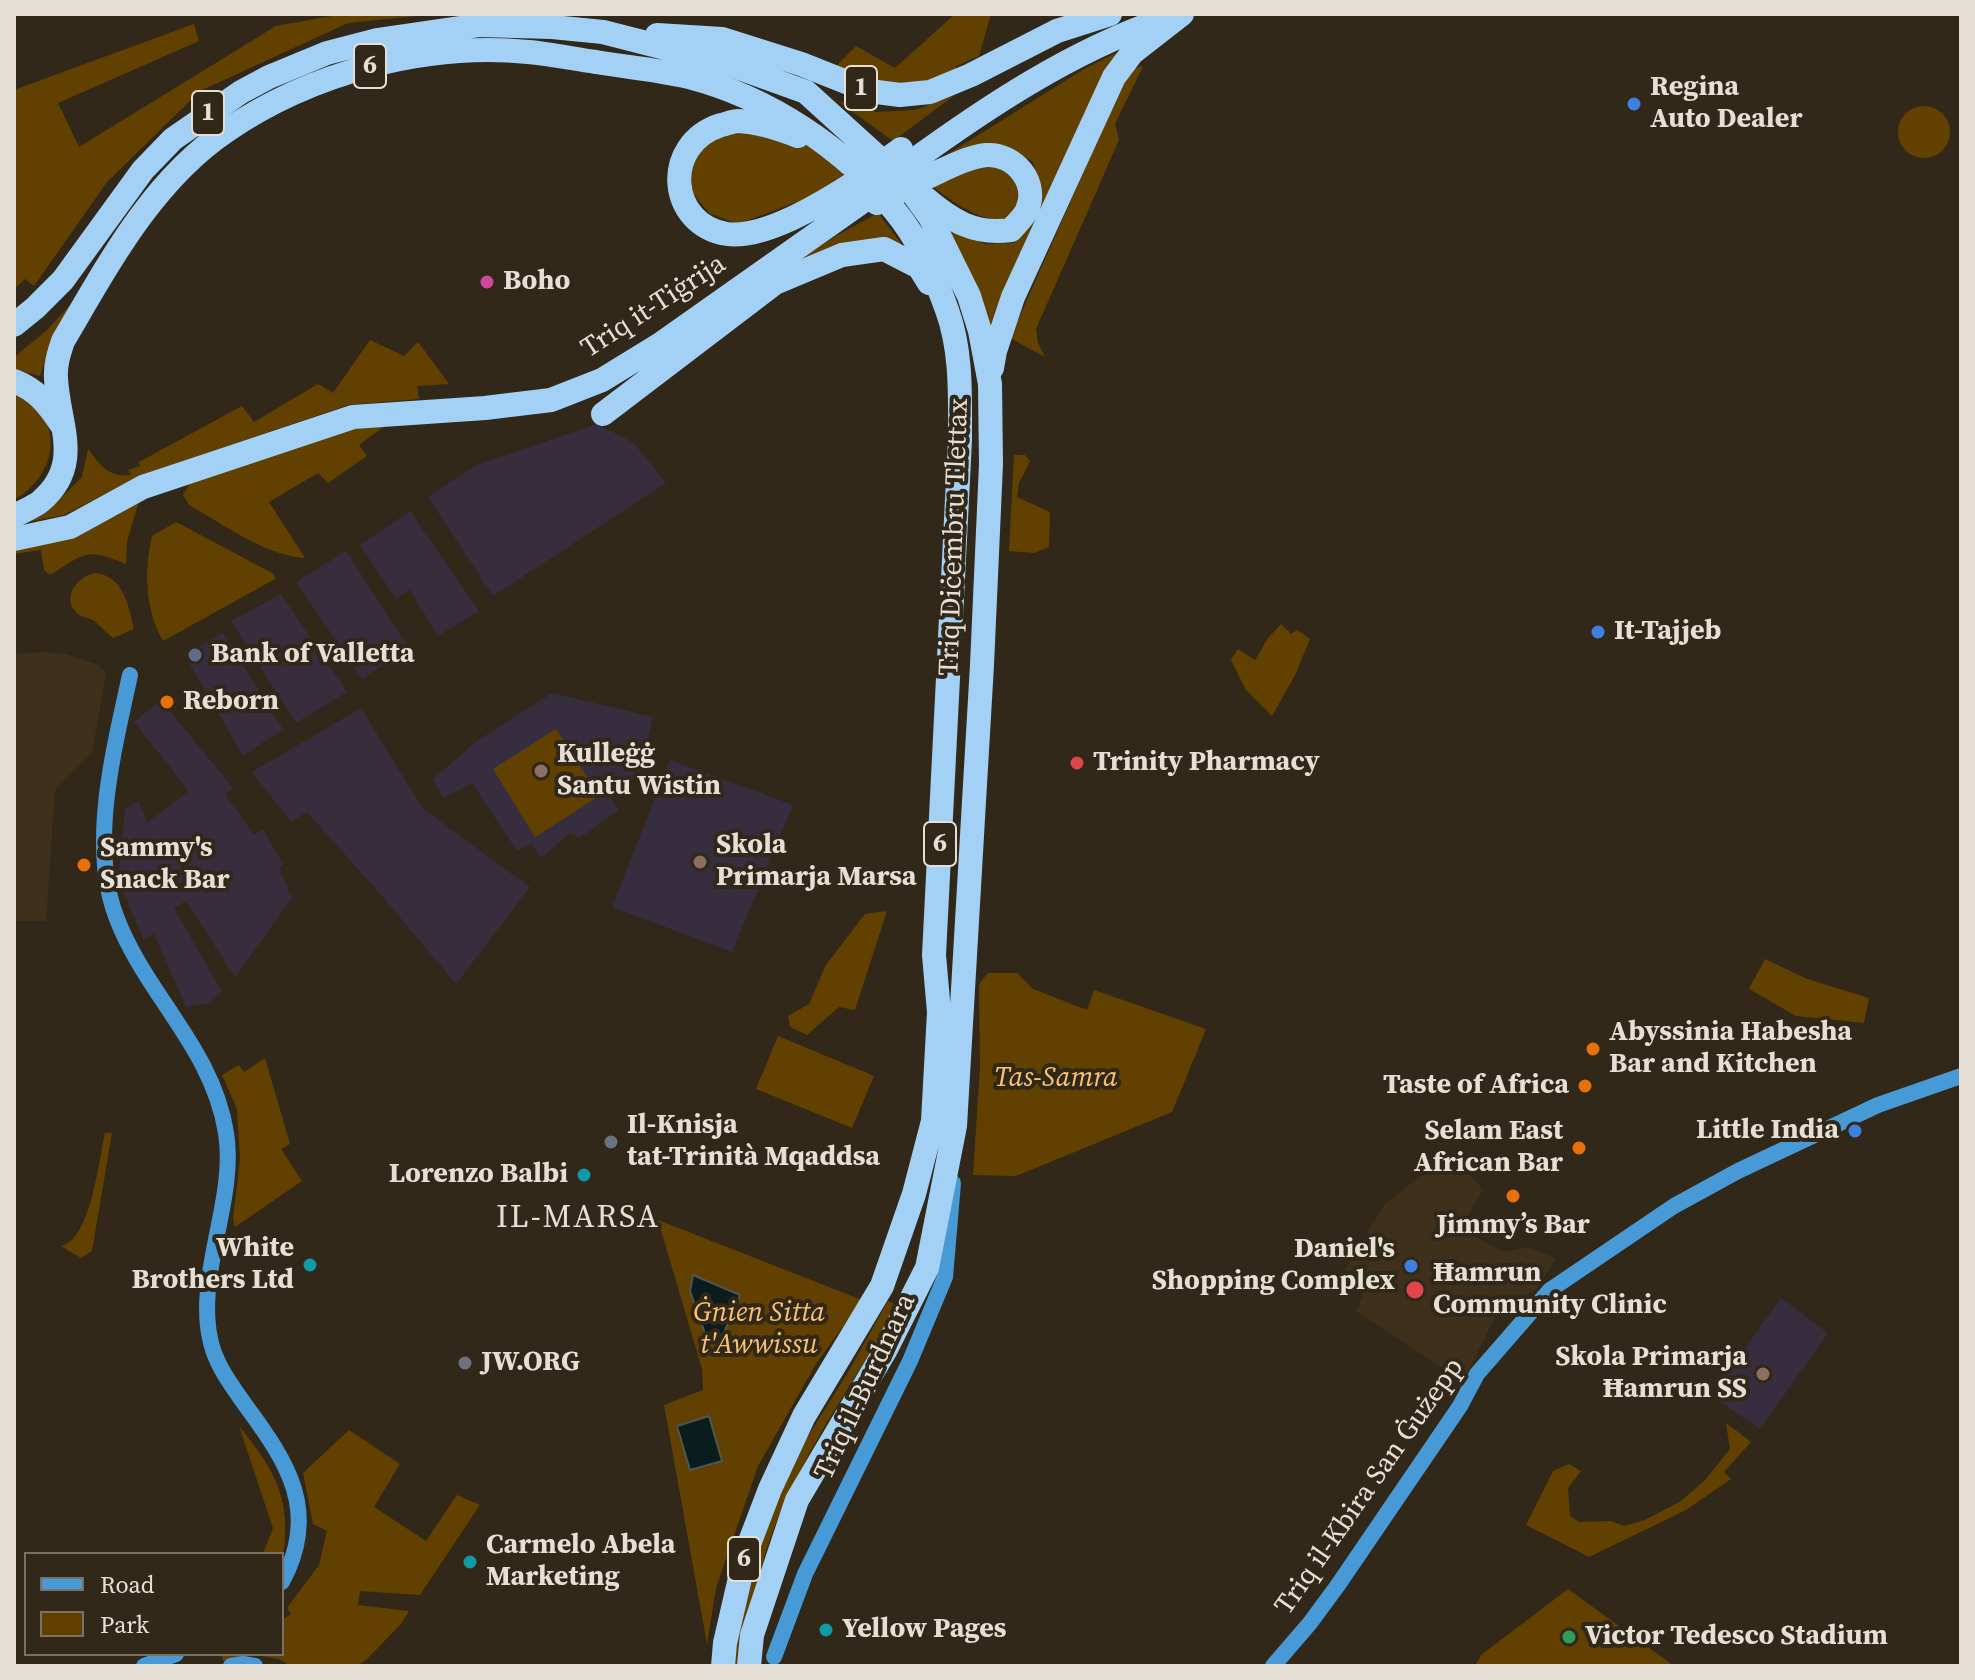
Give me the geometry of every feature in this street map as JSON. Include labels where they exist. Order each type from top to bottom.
[{"type":"highway","name":"1","points":[[603,32],[722,39],[801,64],[869,91],[900,95],[930,92],[971,75],[1057,31],[1110,14]]},
{"type":"highway","name":"Triq it-Tiġrija","points":[[909,168],[961,107],[1017,74],[1135,14]]},
{"type":"highway","name":"Triq it-Tiġrija","points":[[14,539],[70,527],[143,487],[353,417],[551,400],[602,380],[659,345],[818,232],[861,190],[909,168],[970,119],[1097,48],[1143,26],[1180,14]]},
{"type":"highway","points":[[990,384],[995,351],[1013,297],[1114,77],[1132,53],[1180,14]]},
{"type":"highway","name":"Triq Diċembru Tlettax","points":[[14,325],[63,280],[143,170],[173,139],[208,113],[269,77],[327,53],[419,32],[480,25],[603,32],[728,64],[806,92],[909,168],[969,296],[980,331],[990,384],[991,464],[955,1126],[927,1268],[885,1351],[797,1500],[752,1635],[749,1666]]},
{"type":"highway","name":"Triq Diċembru Tlettax","points":[[14,516],[41,501],[61,476],[66,463],[67,438],[56,378],[63,341],[143,212],[192,158],[224,132],[296,91],[338,75],[380,63],[423,56],[474,51],[527,51],[688,77],[728,90],[770,109],[802,129],[861,190],[896,211],[919,246],[948,312],[960,375],[960,440],[934,955],[939,1012],[933,1121],[914,1194],[882,1286],[804,1416],[746,1552],[725,1643],[723,1666]]},
{"type":"highway","points":[[861,190],[796,135],[736,121],[706,130],[693,140],[682,157],[679,180],[686,208],[693,217],[707,227],[726,234],[743,234],[781,222],[861,190],[909,168]]},
{"type":"highway","points":[[603,414],[775,283],[842,255],[884,249],[919,267],[948,312]]},
{"type":"highway","points":[[14,381],[33,389],[44,399],[63,426]]},
{"type":"main road","points":[[130,675],[113,755],[105,833],[106,874],[117,919],[135,954],[209,1073],[222,1107],[228,1172],[212,1261],[208,1319],[211,1342],[229,1381],[274,1444],[296,1491],[300,1516],[297,1540],[284,1578]]},
{"type":"main road","name":"Triq il-Kbira San Ġużepp","points":[[1273,1666],[1330,1595],[1460,1406],[1477,1374],[1550,1290],[1674,1206],[1738,1171],[1878,1105],[1961,1076]]},
{"type":"main road","name":"Triq il-Burdnara","points":[[774,1657],[805,1574],[910,1361],[945,1277],[952,1208],[955,1126]]},
{"type":"main road","points":[[144,1666],[171,1656]]},
{"type":"main road","points":[[231,1666],[255,1666]]},
{"type":"shaded area","points":[[597,424],[634,443],[666,483],[493,596],[428,497],[476,465]]},
{"type":"shaded area","points":[[410,511],[479,611],[438,636],[410,590],[396,599],[360,545]]},
{"type":"shaded area","points":[[346,551],[409,648],[362,679],[296,582]]},
{"type":"shaded area","points":[[281,594],[347,692],[296,723],[231,621]]},
{"type":"shaded area","points":[[223,633],[283,729],[243,756],[184,654]]},
{"type":"shaded area","points":[[14,654],[65,654],[99,665],[106,674],[92,753],[55,790],[46,921],[14,921]]},
{"type":"shaded area","name":"Kulleġġ Santu Wistin","points":[[552,693],[653,717],[638,780],[610,776],[599,784],[619,810],[579,838],[570,833],[541,858],[531,843],[517,851],[472,783],[443,798],[433,779],[477,741]]},
{"type":"shaded area","points":[[161,700],[233,788],[225,794],[254,835],[263,829],[283,864],[279,868],[292,898],[235,977],[186,901],[174,908],[222,992],[208,1003],[186,1007],[154,934],[144,940],[122,890],[119,872],[125,809],[139,801],[147,823],[189,791],[134,722]]},
{"type":"shaded area","points":[[361,708],[423,809],[530,887],[456,984],[307,812],[291,822],[252,772]]},
{"type":"shaded area","name":"Skola Primarja Marsa","points":[[670,760],[793,805],[732,952],[612,907]]},
{"type":"shaded area","name":"Daniel's Shopping Complex","points":[[1449,1153],[1483,1189],[1461,1229],[1504,1252],[1527,1247],[1556,1258],[1536,1290],[1498,1311],[1463,1382],[1356,1311],[1363,1295],[1341,1277],[1384,1205]]},
{"type":"shaded area","points":[[693,1275],[740,1295],[723,1335],[706,1336],[690,1291]]},
{"type":"shaded area","name":"Skola Primarja Ħamrun SS","points":[[1781,1298],[1828,1333],[1760,1429],[1711,1396]]},
{"type":"shaded area","points":[[709,1416],[722,1461],[690,1470],[677,1426]]},
{"type":"green space","points":[[343,14],[416,16],[348,23],[200,91],[107,182],[34,286],[25,279],[14,289],[14,90],[194,24],[199,41],[58,103],[79,147],[276,26]]},
{"type":"green space","points":[[955,14],[991,14],[979,56],[956,66],[957,74],[923,82],[895,84],[867,80],[833,69],[856,46],[895,68]]},
{"type":"green space","points":[[1122,50],[990,338],[947,229],[985,244],[1014,243],[1032,223],[1040,187],[1033,162],[1011,149],[945,156],[1084,69]]},
{"type":"green space","points":[[1143,66],[1115,124],[1119,140],[1036,329],[1045,357],[1010,338],[1129,70]]},
{"type":"green space","points":[[955,95],[893,141],[838,101],[876,112],[915,110]]},
{"type":"green space","points":[[1924,106],[1943,113],[1950,132],[1943,151],[1924,158],[1905,151],[1898,132],[1905,113]]},
{"type":"green space","points":[[731,129],[778,136],[809,146],[834,164],[844,176],[824,192],[738,224],[709,213],[692,193],[689,164],[705,141]]},
{"type":"green space","points":[[998,164],[1014,169],[1025,202],[1014,214],[1003,219],[970,211],[932,186],[971,167]]},
{"type":"green space","points":[[878,213],[901,243],[846,248],[778,274],[836,236]]},
{"type":"green space","points":[[76,299],[54,335],[40,376],[14,369],[14,357],[45,332]]},
{"type":"green space","points":[[370,340],[404,356],[418,342],[449,384],[417,386],[419,399],[348,405],[144,474],[64,515],[22,523],[58,501],[82,477],[88,449],[111,472],[131,475],[128,470],[140,466],[139,462],[242,406],[254,422],[318,384],[333,393]]},
{"type":"green space","points":[[14,390],[43,416],[51,443],[46,466],[40,476],[14,500]]},
{"type":"green space","points":[[386,425],[359,445],[367,456],[328,483],[318,473],[269,502],[305,558],[275,552],[245,538],[189,505],[183,495],[190,483],[359,427]]},
{"type":"green space","points":[[1014,455],[1025,455],[1030,461],[1019,483],[1017,497],[1050,512],[1049,547],[1034,553],[1009,551]]},
{"type":"green space","points":[[139,501],[127,541],[126,564],[103,555],[86,555],[50,575],[44,570],[41,550],[14,554],[14,548],[64,536],[112,514],[116,516]]},
{"type":"green space","points":[[176,522],[274,574],[275,579],[163,641],[150,603],[148,562],[152,536]]},
{"type":"green space","points":[[95,573],[105,575],[119,586],[134,629],[113,638],[93,620],[76,612],[70,600],[71,593],[78,582]]},
{"type":"green space","points":[[1281,624],[1291,634],[1297,630],[1310,639],[1295,675],[1272,716],[1246,690],[1231,660],[1238,649],[1255,660]]},
{"type":"green space","points":[[556,729],[599,796],[535,837],[493,769]]},
{"type":"green space","points":[[887,911],[855,1010],[839,1007],[807,1035],[790,1027],[788,1016],[809,1004],[826,965],[865,914]]},
{"type":"green space","points":[[1765,959],[1807,979],[1869,998],[1864,1023],[1796,1016],[1749,989]]},
{"type":"green space","name":"Tas-Samra","points":[[988,973],[1017,973],[1033,989],[1087,1010],[1094,990],[1206,1029],[1172,1112],[1016,1176],[973,1175],[980,1068],[979,984]]},
{"type":"green space","points":[[778,1036],[874,1076],[852,1128],[756,1089]]},
{"type":"green space","points":[[265,1058],[290,1144],[281,1149],[302,1181],[235,1227],[233,1219],[240,1159],[237,1109],[222,1075],[239,1065],[244,1072]]},
{"type":"green space","points":[[105,1133],[112,1133],[92,1251],[81,1258],[61,1246],[80,1229],[87,1214]]},
{"type":"green space","name":"Ġnien Sitta t'Awwissu","points":[[658,1220],[862,1300],[816,1364],[758,1466],[716,1588],[707,1644],[664,1405],[703,1390],[702,1369]]},
{"type":"green space","points":[[888,1301],[899,1306],[817,1440],[776,1523],[759,1576],[743,1666],[734,1666],[746,1580],[790,1465]]},
{"type":"green space","points":[[1726,1423],[1751,1442],[1724,1472],[1731,1479],[1686,1510],[1589,1557],[1526,1525],[1553,1471],[1569,1464],[1581,1471],[1568,1488],[1570,1516],[1579,1522],[1611,1521],[1624,1526],[1645,1520],[1681,1501],[1705,1480],[1730,1449]]},
{"type":"green space","points":[[239,1426],[264,1459],[281,1495],[285,1523],[283,1552],[264,1552],[273,1528]]},
{"type":"green space","points":[[349,1430],[400,1464],[374,1507],[426,1541],[457,1495],[480,1505],[420,1595],[360,1591],[358,1605],[409,1611],[401,1624],[366,1660],[357,1666],[291,1666],[279,1659],[262,1656],[284,1656],[284,1619],[291,1614],[287,1608],[319,1565],[327,1531],[313,1524],[303,1473]]},
{"type":"green space","name":"Victor Tedesco Stadium","points":[[1568,1589],[1674,1666],[1475,1666],[1481,1655]]},
{"type":"green space","points":[[222,1656],[242,1656],[223,1661]]},
{"type":"place","name":"Regina Auto Dealer","points":[[1634,104]]},
{"type":"place","name":"Boho","points":[[487,282]]},
{"type":"place","name":"It-Tajjeb","points":[[1598,632]]},
{"type":"place","name":"Bank of Valletta","points":[[195,655]]},
{"type":"place","name":"Reborn","points":[[167,702]]},
{"type":"place","name":"Trinity Pharmacy","points":[[1077,763]]},
{"type":"place","name":"Kulleġġ Santu Wistin","points":[[541,771]]},
{"type":"place","name":"Skola Primarja Marsa","points":[[700,862]]},
{"type":"place","name":"Sammy's Snack Bar","points":[[84,865]]},
{"type":"place","name":"Abyssinia Habesha Bar and Kitchen","points":[[1593,1049]]},
{"type":"place","name":"Taste of Africa","points":[[1585,1086]]},
{"type":"place","name":"Little India","points":[[1855,1131]]},
{"type":"place","name":"Il-Knisja tat-Trinità Mqaddsa","points":[[611,1142]]},
{"type":"place","name":"Selam East African Bar","points":[[1579,1148]]},
{"type":"place","name":"Lorenzo Balbi","points":[[584,1175]]},
{"type":"place","name":"Jimmy’s Bar","points":[[1513,1196]]},
{"type":"place","name":"White Brothers Ltd","points":[[310,1265]]},
{"type":"place","name":"Daniel's Shopping Complex","points":[[1411,1266]]},
{"type":"place","name":"Ħamrun Community Clinic","points":[[1415,1290]]},
{"type":"place","name":"JW.ORG","points":[[465,1363]]},
{"type":"place","name":"Skola Primarja Ħamrun SS","points":[[1763,1374]]},
{"type":"place","name":"Carmelo Abela Marketing","points":[[470,1562]]},
{"type":"place","name":"Yellow Pages","points":[[826,1630]]},
{"type":"place","name":"Victor Tedesco Stadium","points":[[1569,1637]]},
{"type":"district","name":"IL-MARSA","points":[[578,1219]]}]
